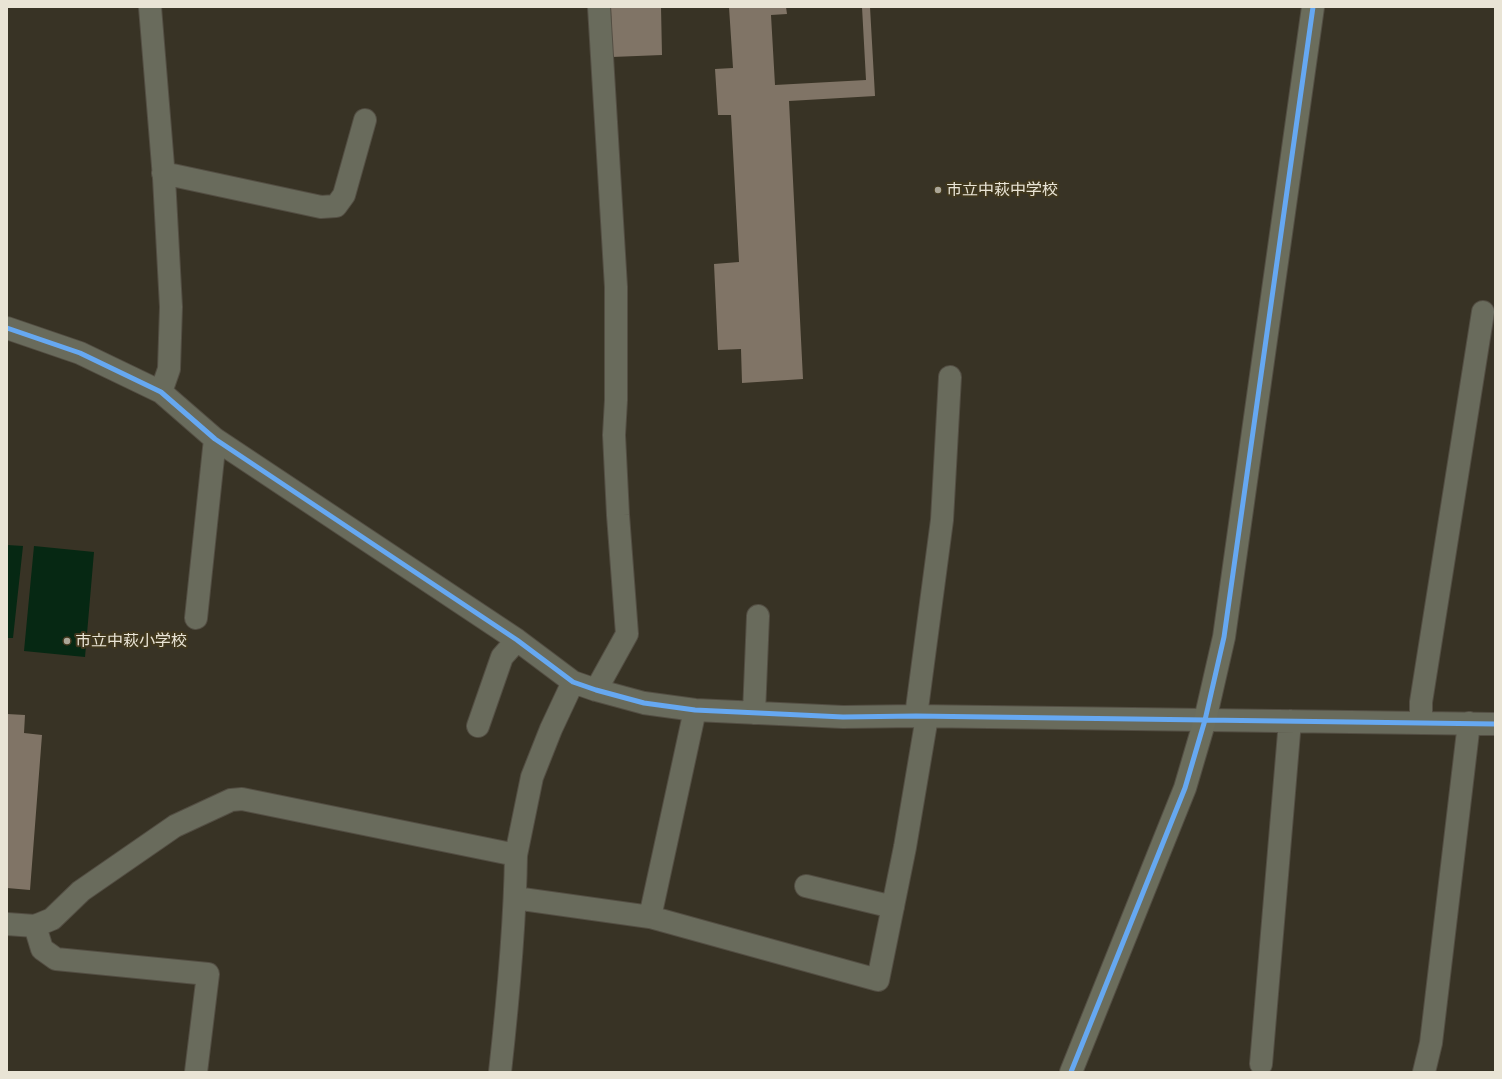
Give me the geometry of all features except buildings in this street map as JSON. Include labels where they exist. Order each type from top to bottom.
[{"type":"street","points":[[150,7],[163,173],[171,307],[169,369],[161,392]]},
{"type":"street","points":[[596,690],[627,634],[618,515],[614,435],[616,400],[616,287],[599,7]]},
{"type":"street","points":[[1071,1072],[1185,788],[1205,720],[1225,629],[1313,7]]},
{"type":"street","points":[[163,173],[321,207],[336,206],[344,195],[365,120]]},
{"type":"street","points":[[1421,723],[1421,702],[1483,312]]},
{"type":"street","points":[[7,328],[80,353],[161,392],[215,439],[517,640],[573,682],[644,703],[695,710],[843,717],[922,716],[1495,724]]},
{"type":"street","points":[[516,898],[650,917],[878,980],[905,847],[922,716],[942,520],[950,377]]},
{"type":"street","points":[[196,618],[215,439]]},
{"type":"street","points":[[754,713],[758,616]]},
{"type":"street","points":[[478,726],[502,657],[517,640]]},
{"type":"street","points":[[500,1072],[510,977],[516,898],[516,855],[532,777],[551,729],[573,682]]},
{"type":"street","points":[[650,917],[695,710]]},
{"type":"street","points":[[1261,1064],[1290,721]]},
{"type":"street","points":[[1424,1072],[1431,1043],[1469,723]]},
{"type":"street","points":[[7,924],[35,926],[52,919],[81,891],[176,826],[231,800],[242,799],[516,855]]},
{"type":"street","points":[[806,886],[893,907]]},
{"type":"street","points":[[35,926],[42,949],[56,959],[208,974],[196,1072]]},
{"type":"shaded area","points":[[7,545],[23,546],[13,638],[7,638]]},
{"type":"shaded area","points":[[34,546],[94,552],[85,657],[24,651]]},
{"type":"cycle path","points":[[1071,1072],[1185,788],[1205,720],[1224,637],[1313,7]]},
{"type":"cycle path","points":[[7,328],[80,353],[161,392],[215,439],[517,640],[573,682],[644,703],[695,710],[843,717],[916,716],[1495,724]]},
{"type":"place","name":"市立中萩中学校","points":[[938,190]]},
{"type":"place","name":"市立中萩小学校","points":[[67,641]]}]
